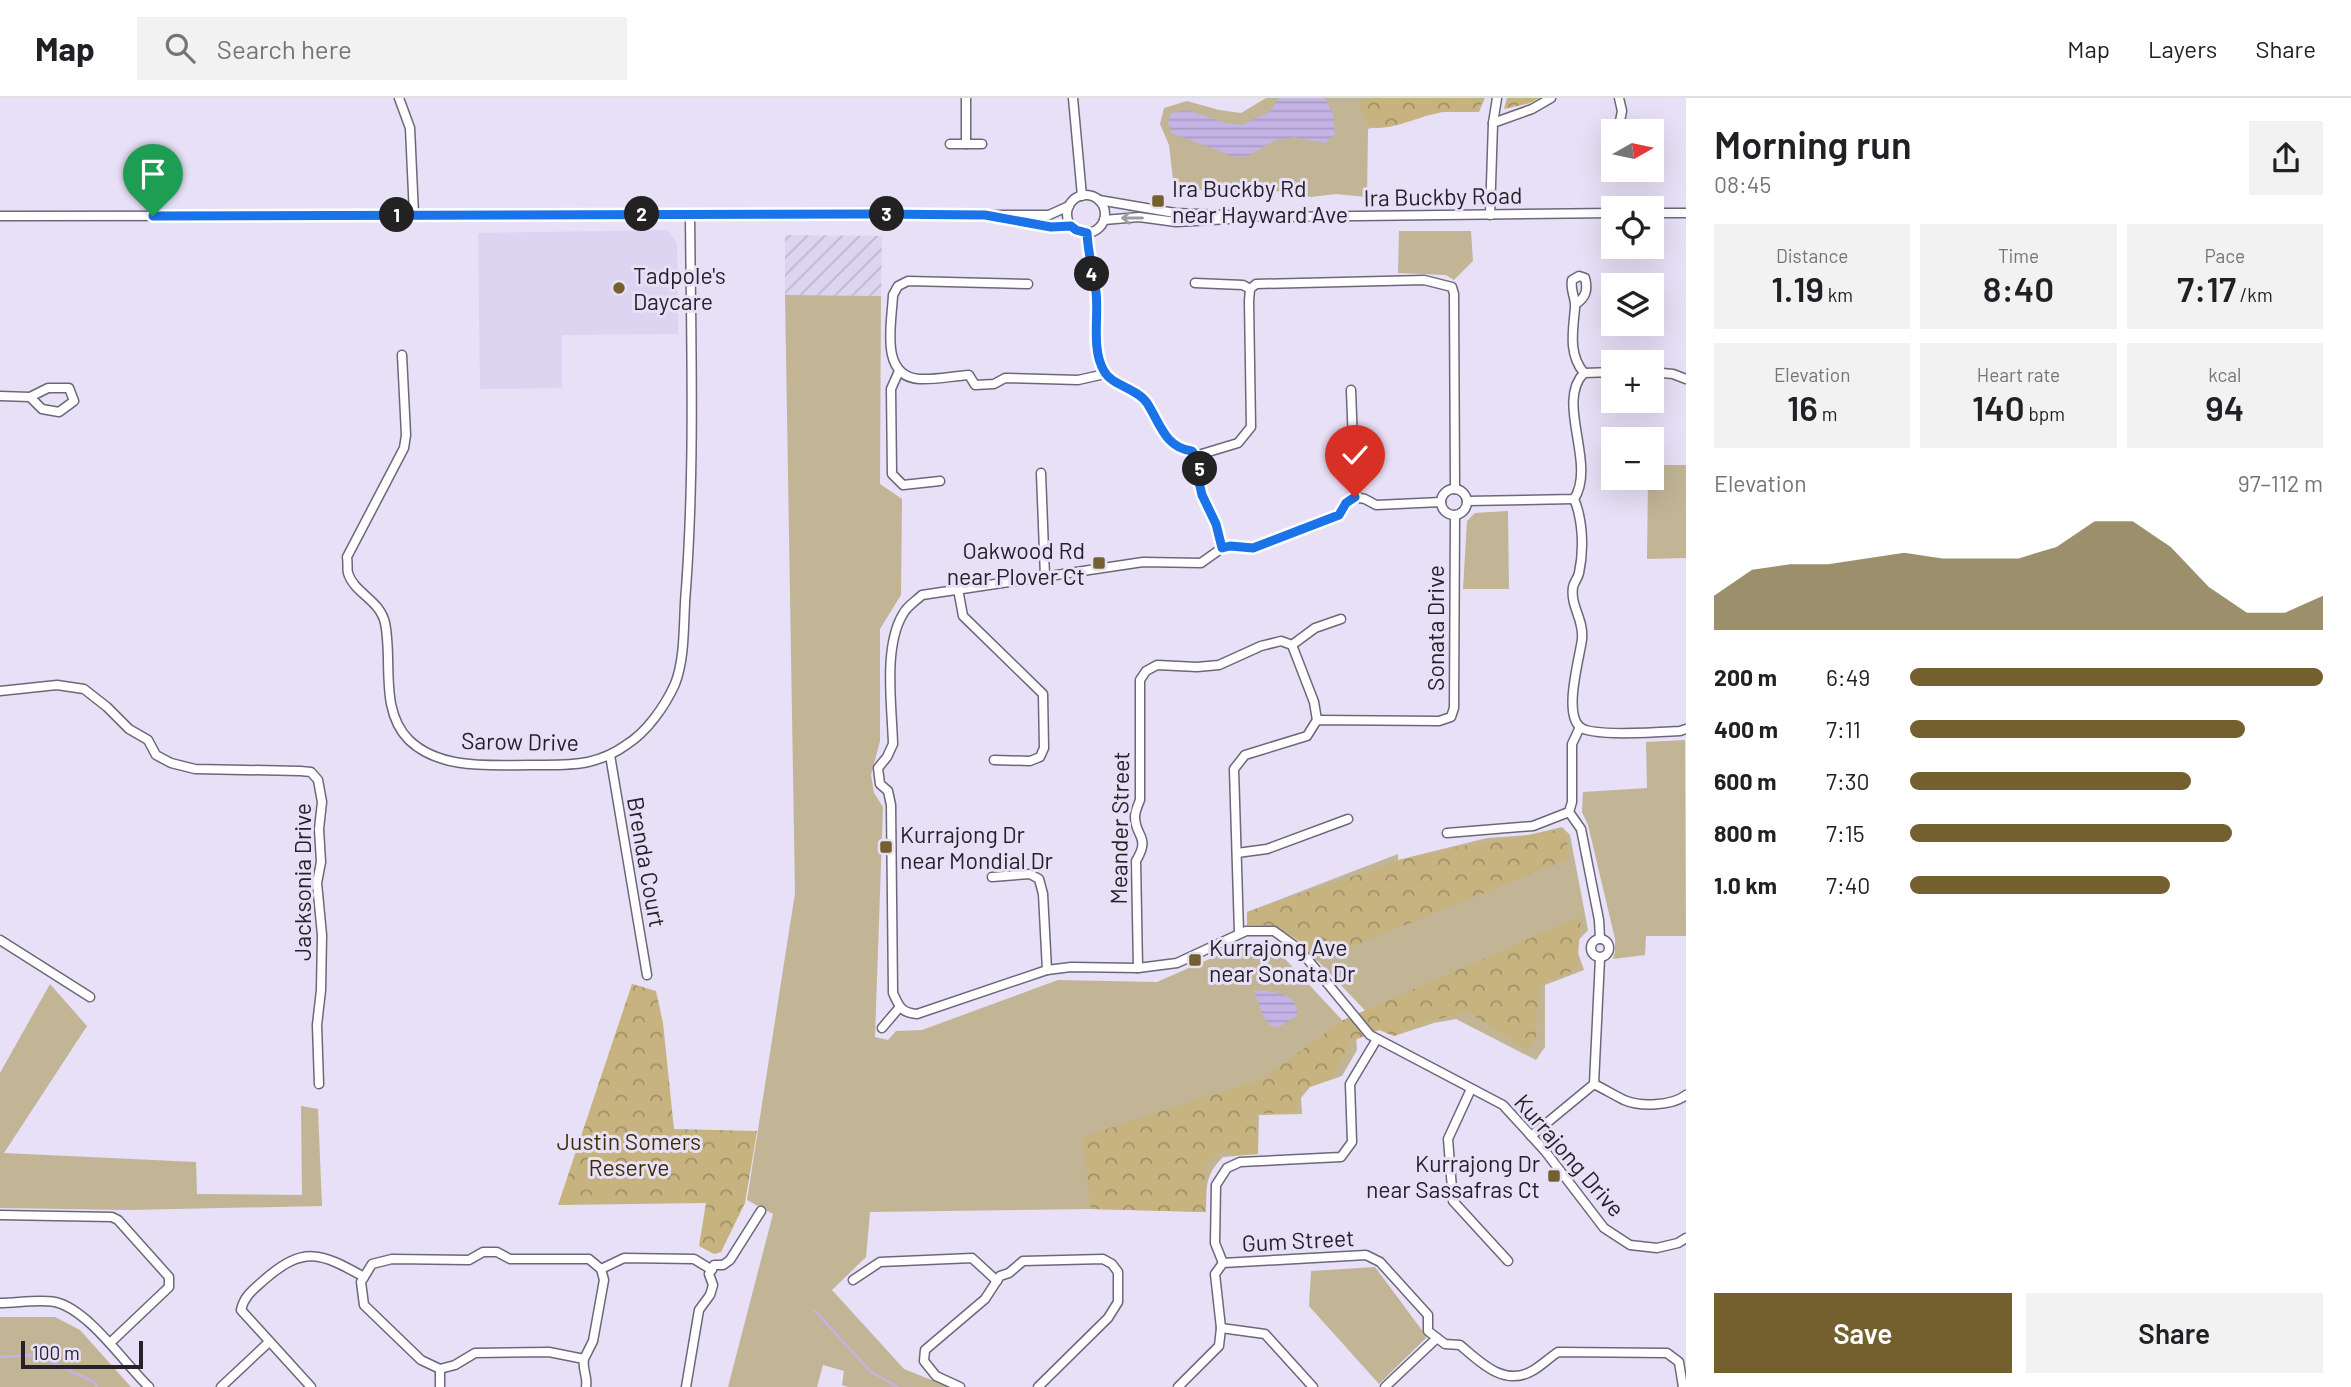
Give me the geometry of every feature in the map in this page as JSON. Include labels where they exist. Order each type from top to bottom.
[{"type":"street","points":[[399,98],[410,128],[414,215]]},
{"type":"street","points":[[966,98],[966,144]]},
{"type":"street","points":[[1073,98],[1082,195]]},
{"type":"street","points":[[1489,215],[1493,123],[1497,98]]},
{"type":"street","points":[[1493,123],[1532,109],[1551,98]]},
{"type":"street","points":[[1619,98],[1622,111],[1620,119]]},
{"type":"street","points":[[950,144],[982,145]]},
{"type":"street","points":[[0,216],[1049,215],[1069,206],[1076,198],[1088,195],[1099,200],[1105,209],[1104,220],[1098,229],[1087,233],[1076,230],[1067,216],[1069,206]]},
{"type":"street","name":"Ira Buckby Road","points":[[1099,200],[1175,213],[1274,217]]},
{"type":"street","name":"Ira Buckby Road","points":[[1104,220],[1139,217],[1176,222],[1274,217],[1601,213]]},
{"type":"street","points":[[1664,213],[1686,213]]},
{"type":"street","name":"Sarow Drive","points":[[402,355],[406,435],[404,448],[347,558],[348,574],[359,589],[374,601],[385,621],[392,711],[400,730],[424,752],[466,764],[564,765],[589,762],[610,755],[629,744],[664,704],[676,682],[681,656],[691,520],[690,214]]},
{"type":"street","points":[[985,215],[1051,227],[1071,226]]},
{"type":"street","points":[[1087,233],[1087,249],[1096,292],[1098,358],[1105,374],[1144,399],[1168,440],[1179,450],[1192,451],[1201,465],[1199,482],[1202,495],[1216,524],[1222,548]]},
{"type":"street","points":[[1250,289],[1256,284],[1424,280],[1452,287],[1455,489]]},
{"type":"street","points":[[1028,285],[908,281],[898,286],[893,295],[891,359],[899,371],[918,379],[968,375],[975,385],[994,384],[1005,379],[1078,380],[1105,374]]},
{"type":"street","points":[[1195,283],[1242,285],[1250,289]]},
{"type":"street","points":[[1195,456],[1238,443],[1251,427],[1250,289]]},
{"type":"street","points":[[1576,304],[1573,317],[1573,354],[1584,373]]},
{"type":"street","points":[[899,371],[891,389],[892,474],[903,485],[940,481]]},
{"type":"street","points":[[1574,499],[1580,490],[1575,389],[1584,373],[1601,372]]},
{"type":"street","points":[[1664,373],[1686,379]]},
{"type":"street","points":[[0,396],[30,397],[48,388],[69,388],[74,401],[59,412],[42,408],[30,397]]},
{"type":"street","points":[[1351,390],[1355,497]]},
{"type":"street","points":[[1041,473],[1045,577]]},
{"type":"street","points":[[1455,489],[1464,493],[1467,502],[1463,512],[1455,515],[1445,511],[1441,502],[1445,493],[1455,489]]},
{"type":"street","points":[[882,1028],[899,1008],[893,993],[891,805],[888,792],[880,784],[878,768],[893,744],[891,658],[894,632],[904,611],[922,595],[958,589],[1143,562],[1201,563],[1222,548],[1253,548],[1339,515],[1346,503],[1355,497],[1376,505],[1441,502]]},
{"type":"street","points":[[1467,502],[1574,499]]},
{"type":"street","points":[[1574,499],[1579,512],[1581,547],[1579,575],[1573,585],[1573,603],[1581,618],[1582,638],[1573,697],[1574,718],[1580,727],[1594,733],[1680,732],[1686,729]]},
{"type":"street","name":"Sonata Drive","points":[[1317,720],[1439,722],[1451,716],[1454,708],[1455,515]]},
{"type":"street","points":[[958,589],[962,617],[1043,694],[1044,748],[1040,757],[1030,761],[994,760]]},
{"type":"street","points":[[1239,933],[1234,769],[1245,755],[1307,736],[1317,720],[1314,702],[1292,645],[1315,628],[1341,619]]},
{"type":"street","name":"Meander Street","points":[[1138,968],[1136,861],[1143,849],[1142,835],[1135,815],[1140,800],[1140,680],[1146,671],[1157,665],[1219,665],[1261,646],[1281,641],[1292,645]]},
{"type":"street","name":"Jacksonia Drive","points":[[0,691],[57,685],[84,689],[129,729],[148,740],[156,755],[171,762],[195,769],[311,772],[318,780],[322,802],[321,862],[317,883],[321,935],[321,990],[317,1025],[319,1084]]},
{"type":"street","points":[[1569,812],[1572,802],[1572,744],[1580,727]]},
{"type":"street","name":"Brenda Court","points":[[610,755],[647,975]]},
{"type":"street","points":[[1447,833],[1533,826],[1569,812]]},
{"type":"street","points":[[1531,1136],[1594,1084],[1600,958],[1609,949],[1607,943],[1600,939],[1599,920],[1581,829],[1569,812]]},
{"type":"street","points":[[1237,853],[1267,849],[1348,820]]},
{"type":"street","points":[[992,877],[1030,874],[1039,879],[1043,894],[1047,970]]},
{"type":"street","name":"Kurrajong Drive","points":[[899,1008],[906,1013],[916,1014],[1047,970],[1071,967],[1138,968],[1177,963],[1245,930],[1274,931],[1299,949],[1370,1035],[1503,1105],[1604,1228],[1630,1244],[1657,1248],[1678,1243],[1686,1238]]},
{"type":"street","points":[[0,940],[90,997]]},
{"type":"street","points":[[1223,1263],[1215,1243],[1216,1185],[1227,1168],[1240,1162],[1341,1157],[1352,1142],[1350,1084],[1377,1038]]},
{"type":"street","points":[[1594,1084],[1627,1101],[1653,1104],[1680,1100],[1686,1096]]},
{"type":"street","points":[[1471,1088],[1448,1139],[1454,1201],[1508,1261]]},
{"type":"street","points":[[686,1387],[699,1310],[710,1295],[713,1285],[709,1274],[714,1265],[723,1265],[730,1260],[761,1211]]},
{"type":"street","points":[[0,1215],[111,1217],[118,1220],[169,1277],[169,1287],[110,1343]]},
{"type":"street","points":[[584,1359],[549,1352],[475,1353],[455,1366],[440,1369],[421,1360],[364,1305],[361,1282],[372,1264],[393,1259],[469,1260],[483,1252],[497,1252],[510,1259],[589,1259],[601,1269],[604,1280],[593,1342],[582,1367],[587,1379],[586,1387]]},
{"type":"street","points":[[311,1387],[241,1310],[244,1298],[284,1263],[309,1255],[339,1263],[364,1277]]},
{"type":"street","name":"Gum Street","points":[[1221,1328],[1215,1274],[1223,1263],[1366,1255],[1380,1262],[1428,1315],[1429,1331],[1437,1338]]},
{"type":"street","points":[[601,1269],[624,1258],[694,1259],[712,1270]]},
{"type":"street","points":[[853,1280],[880,1262],[972,1258],[997,1281]]},
{"type":"street","points":[[960,1387],[936,1376],[924,1361],[925,1350],[985,1299],[1000,1276],[1009,1273],[1023,1261],[1102,1259],[1112,1264],[1118,1272],[1118,1301],[1108,1318],[1038,1387]]},
{"type":"street","points":[[0,1303],[54,1302],[72,1308],[110,1343],[149,1387]]},
{"type":"street","points":[[1178,1387],[1219,1346],[1221,1328],[1265,1334],[1313,1387]]},
{"type":"street","points":[[1385,1387],[1437,1338],[1446,1344],[1460,1345],[1481,1364],[1504,1376],[1519,1377],[1534,1371],[1545,1360],[1559,1352],[1667,1353],[1679,1362],[1683,1387]]},
{"type":"street","points":[[221,1387],[269,1342]]},
{"type":"street","points":[[440,1369],[440,1387]]},
{"type":"shaded area","points":[[1266,98],[1485,98],[1479,112],[1427,112],[1368,129],[1367,197],[1336,194],[1311,197],[1276,191],[1257,194],[1174,188],[1169,145],[1160,124],[1164,108],[1187,101],[1241,113]]},
{"type":"shaded area","points":[[1279,98],[1325,98],[1333,114],[1335,134],[1325,143],[1295,137],[1276,140],[1248,156],[1234,157],[1172,133],[1168,123],[1171,113],[1187,110],[1225,123],[1241,125],[1270,112]]},
{"type":"shaded area","points":[[667,230],[677,243],[678,334],[562,335],[562,388],[480,389],[478,233]]},
{"type":"shaded area","points":[[1399,231],[1471,231],[1473,261],[1454,280],[1446,275],[1398,273]]},
{"type":"shaded area","points":[[785,235],[882,236],[881,296],[785,295]]},
{"type":"shaded area","points":[[785,295],[881,296],[880,484],[902,499],[901,595],[880,629],[880,741],[871,775],[874,793],[883,807],[875,1037],[888,1040],[896,1031],[922,1030],[1058,980],[1157,982],[1246,943],[1267,942],[1356,1035],[1357,1050],[1342,1076],[1310,1087],[1301,1098],[1302,1114],[1259,1115],[1258,1154],[1223,1157],[1217,1164],[1208,1182],[1206,1212],[1091,1209],[870,1212],[866,1257],[832,1290],[904,1369],[949,1387],[848,1387],[842,1385],[844,1371],[823,1365],[817,1387],[728,1387],[773,1214],[747,1200],[795,893]]},
{"type":"shaded area","points":[[1664,465],[1686,465],[1686,558],[1647,559],[1648,490],[1664,490]]},
{"type":"shaded area","points":[[1508,511],[1509,589],[1463,589],[1467,521],[1475,513]]},
{"type":"shaded area","points":[[1685,740],[1686,936],[1646,936],[1645,955],[1613,959],[1615,939],[1588,825],[1582,812],[1583,792],[1647,788],[1646,742]]},
{"type":"shaded area","points":[[1562,827],[1570,835],[1588,930],[1575,944],[1584,970],[1545,985],[1545,1047],[1536,1060],[1456,1019],[1394,1036],[1377,1023],[1292,934],[1273,926],[1248,924],[1247,912],[1398,854],[1398,860],[1487,838],[1528,835]]},
{"type":"shaded area","points":[[50,984],[87,1026],[4,1153],[196,1162],[197,1194],[302,1195],[301,1106],[318,1109],[322,1206],[127,1210],[0,1208],[0,1073]]},
{"type":"shaded area","points":[[1254,991],[1268,991],[1290,998],[1297,1009],[1296,1017],[1278,1027],[1271,1026],[1264,1018]]},
{"type":"shaded area","points":[[1375,1267],[1427,1337],[1379,1384],[1309,1306],[1311,1271]]},
{"type":"shaded area","points":[[0,1317],[55,1317],[80,1330],[131,1387],[0,1387]]},
{"type":"green space","points":[[1363,98],[1483,98],[1478,112],[1444,112],[1378,128],[1369,127],[1359,107]]},
{"type":"green space","points":[[1507,98],[1539,98],[1504,109]]},
{"type":"green space","points":[[1559,830],[1567,834],[1568,859],[1316,961],[1302,943],[1274,925],[1247,925],[1247,912],[1401,860],[1452,848]]},
{"type":"green space","points":[[1581,916],[1577,969],[1539,986],[1536,1039],[1528,1050],[1468,1012],[1438,1019],[1394,1036],[1379,1030],[1350,1042],[1332,1079],[1303,1089],[1295,1113],[1255,1113],[1258,1154],[1235,1155],[1221,1151],[1205,1165],[1206,1212],[1091,1209],[1082,1137],[1264,1078],[1343,1020]]},
{"type":"green space","name":"Justin Somers Reserve","points":[[632,984],[656,991],[663,1023],[674,1129],[757,1131],[745,1203],[721,1252],[714,1254],[699,1246],[706,1203],[558,1205]]},
{"type":"waterway","points":[[815,1311],[870,1371],[898,1387]]},
{"type":"waterway","points":[[0,1357],[36,1355],[94,1382],[97,1387]]},
{"type":"place","name":"Ira Buckby Rd near Hayward Ave","points":[[1158,201]]},
{"type":"place","name":"Tadpole's Daycare","points":[[619,288]]},
{"type":"place","name":"Oakwood Rd near Plover Ct","points":[[1099,563]]},
{"type":"place","name":"Kurrajong Dr near Mondial Dr","points":[[886,847]]},
{"type":"place","name":"Kurrajong Ave near Sonata Dr","points":[[1195,960]]},
{"type":"place","name":"Kurrajong Dr near Sassafras Ct","points":[[1554,1176]]},
{"type":"route","points":[[153,216],[985,215],[1051,227],[1071,226],[1081,233],[1087,233],[1087,249],[1096,292],[1098,358],[1105,374],[1144,399],[1168,440],[1179,450],[1192,451],[1201,465],[1199,482],[1202,495],[1216,524],[1222,548],[1253,548],[1339,515],[1346,503],[1355,497]]}]
